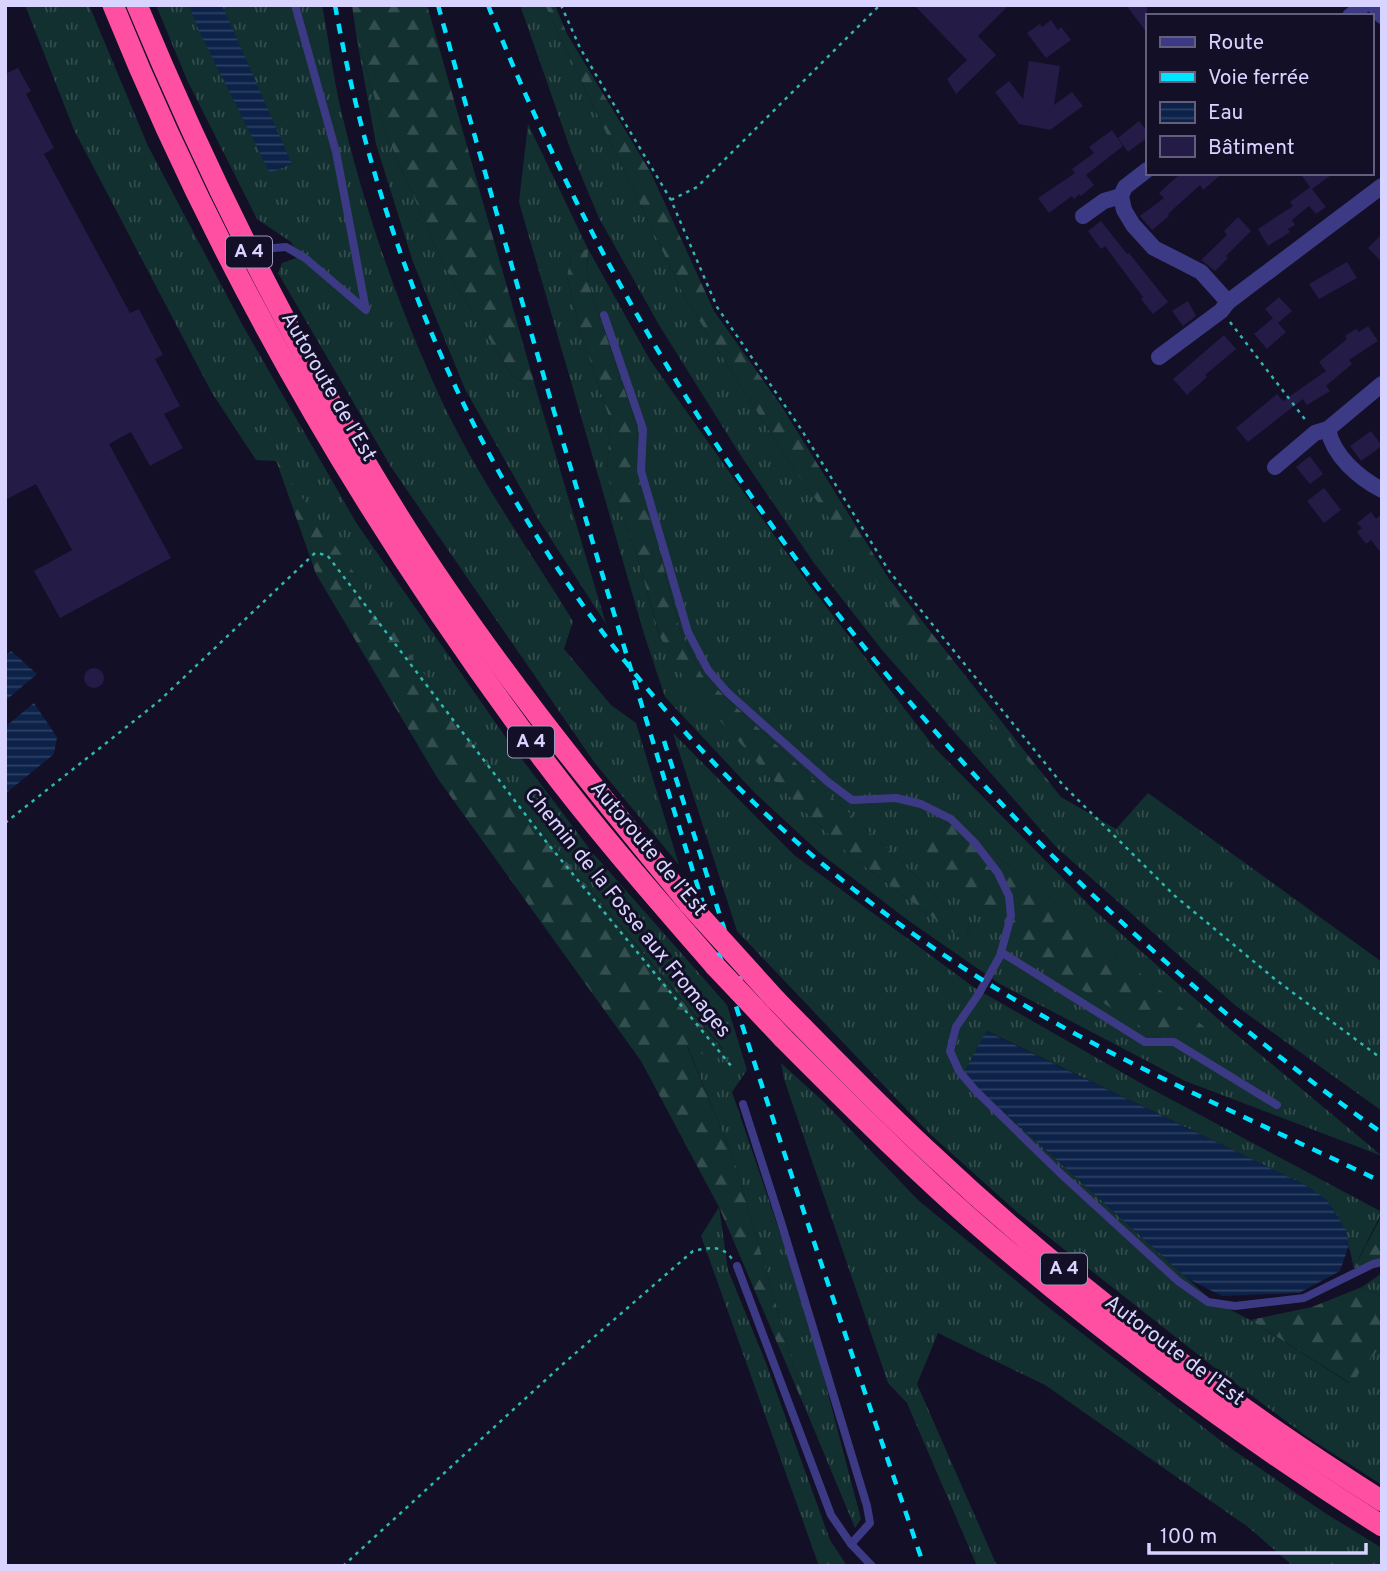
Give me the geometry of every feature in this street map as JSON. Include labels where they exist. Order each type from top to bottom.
[{"type":"highway","name":"Autoroute de l’Est","points":[[113,5],[145,84],[229,260],[310,408],[380,525],[466,652],[544,760],[624,861],[782,1038],[877,1132],[1000,1245],[1127,1348],[1235,1429],[1382,1526]]},
{"type":"highway","name":"Autoroute de l’Est","points":[[137,5],[207,165],[248,250],[325,390],[400,517],[503,669],[591,785],[690,905],[854,1080],[930,1154],[1015,1229],[1223,1394],[1382,1501]]},
{"type":"street","points":[[1374,5],[1382,16]]},
{"type":"street","points":[[1146,171],[1125,187],[1121,196],[1124,210],[1148,243],[1200,272],[1225,307]]},
{"type":"street","points":[[1159,357],[1382,186]]},
{"type":"street","points":[[1083,216],[1110,198],[1121,196]]},
{"type":"street","points":[[1275,467],[1382,384]]},
{"type":"street","points":[[1321,431],[1353,469],[1382,490]]},
{"type":"lane","points":[[248,250],[286,247],[305,258],[366,310],[336,152],[295,5]]},
{"type":"lane","points":[[604,316],[643,429],[641,471],[688,632],[708,670],[728,693],[852,800],[896,798],[921,804],[951,818],[998,873],[1009,896],[1011,916],[1001,952],[978,995],[956,1027],[950,1051],[959,1071],[1060,1173],[1178,1281],[1208,1302],[1235,1306],[1304,1298],[1382,1262]]},
{"type":"lane","points":[[1001,952],[1145,1042],[1174,1042],[1278,1105]]},
{"type":"lane","points":[[743,1104],[867,1506],[870,1522],[851,1544]]},
{"type":"lane","points":[[737,1266],[831,1515],[851,1544],[872,1566]]},
{"type":"path","points":[[561,5],[580,48],[671,200],[717,307],[801,429],[889,571],[1062,784],[1175,896],[1276,980],[1382,1059]]},
{"type":"path","points":[[671,200],[697,187],[880,5]]},
{"type":"path","points":[[1225,307],[1321,431]]},
{"type":"path","name":"Chemin de la Fosse aux Fromages","points":[[5,823],[158,702],[315,553],[327,555],[548,844],[732,1067]]},
{"type":"path","points":[[343,1566],[563,1364],[693,1251],[714,1247],[727,1251],[737,1266]]},
{"type":"green space","points":[[25,5],[89,5],[148,146],[243,326],[357,524],[509,742],[592,852],[727,1005],[747,1070],[732,1092],[805,1306],[861,1519],[855,1528],[808,1415],[734,1160],[687,1045],[723,1049],[490,769],[276,461],[256,460],[212,393],[74,130]]},
{"type":"green space","points":[[156,5],[322,5],[338,97],[350,147],[371,220],[410,328],[440,397],[470,455],[573,621],[564,649],[611,705],[636,723],[679,865],[594,762],[391,467],[278,273],[282,263],[299,257],[291,242],[257,219],[187,80]]},
{"type":"green space","points":[[352,5],[427,5],[536,389],[512,376],[444,266],[384,129],[357,40]]},
{"type":"green space","points":[[520,5],[545,5],[685,298],[792,467],[931,655],[1061,797],[1116,829],[1148,793],[1382,962],[1382,1111],[1236,1006],[1056,847],[882,650],[814,563],[741,456],[659,325],[599,218],[571,151]]},
{"type":"green space","points":[[545,5],[555,5],[567,34],[651,173],[714,311],[782,407],[889,579],[1061,797],[930,655],[792,467],[685,298]]},
{"type":"green space","points":[[357,40],[384,129],[444,266],[512,376],[536,389],[606,624],[538,519],[465,389],[413,262],[376,144]]},
{"type":"green space","points":[[528,124],[588,249],[650,360],[808,583],[934,747],[1094,910],[1225,1025],[1382,1156],[1185,1081],[1000,984],[909,921],[821,854],[755,793],[665,697],[644,634],[519,202]],"holes":[[[588,249],[587,279],[637,427],[640,475],[680,631],[702,675],[970,927],[964,941],[851,856],[770,777],[660,638],[636,552],[607,476],[610,420],[579,327],[567,276],[572,253]],[[947,822],[1013,868],[1207,1030],[918,850]]]},
{"type":"green space","points":[[588,249],[587,279],[637,427],[640,475],[680,631],[702,675],[970,927],[964,941],[851,856],[770,777],[686,682],[660,637],[636,552],[607,476],[610,420],[579,327],[567,276],[572,253]]},
{"type":"green space","points":[[276,460],[490,769],[723,1050],[716,1061],[687,1046],[734,1160],[808,1415],[719,1207],[641,1061],[438,779],[316,574]]},
{"type":"green space","points":[[673,733],[794,855],[975,988],[1144,1085],[1382,1212],[1354,1268],[1340,1220],[1327,1202],[1305,1185],[987,1031],[963,1075],[1210,1299],[1250,1320],[1349,1383],[1382,1345],[1382,1485],[1306,1436],[1220,1372],[1018,1213],[930,1134],[737,931]]},
{"type":"green space","points":[[947,822],[1013,868],[1208,1030],[1151,1033],[1030,957],[917,850]]},
{"type":"green space","points":[[781,1063],[825,1103],[918,1200],[1048,1307],[1229,1447],[1325,1513],[1382,1548],[1382,1566],[1293,1566],[1248,1527],[1045,1385],[938,1333],[917,1384],[997,1566],[977,1566],[907,1403],[888,1383],[784,1079]]},
{"type":"green space","points":[[719,1207],[728,1270],[766,1363],[830,1540],[847,1566],[819,1566],[701,1236]]},
{"type":"green space","points":[[1382,1215],[1382,1265],[1354,1268]]},
{"type":"green space","points":[[1382,1273],[1382,1297],[1362,1287]]},
{"type":"green space","points":[[1362,1287],[1382,1297],[1382,1345],[1350,1383],[1250,1320],[1312,1307]]},
{"type":"water","points":[[189,5],[222,5],[292,164],[270,173],[199,31]]},
{"type":"water","points":[[11,651],[37,674],[5,701],[5,656]]},
{"type":"water","points":[[34,703],[57,737],[54,754],[5,794],[5,727]]},
{"type":"water","points":[[986,1031],[1305,1185],[1326,1199],[1346,1230],[1349,1245],[1340,1271],[1299,1293],[1222,1296],[1188,1279],[963,1075]]},
{"type":"building","points":[[914,5],[1009,5],[978,36],[996,55],[956,94],[947,79],[967,60]]},
{"type":"building","points":[[1126,5],[1147,5],[1146,32]]},
{"type":"building","points":[[1051,20],[1058,30],[1061,27],[1071,40],[1046,58],[1027,33]]},
{"type":"building","points":[[1029,61],[1060,66],[1054,105],[1072,92],[1083,106],[1050,130],[1019,124],[995,92],[1009,81],[1023,99]]},
{"type":"building","points":[[18,68],[31,91],[26,94],[54,148],[44,154],[130,313],[139,309],[163,355],[155,359],[180,406],[164,414],[183,448],[150,466],[131,432],[109,444],[171,558],[60,618],[34,571],[72,550],[36,484],[5,500],[5,74]]},
{"type":"building","points":[[1139,121],[1146,130],[1146,139],[1128,152],[1118,138]]},
{"type":"building","points":[[1112,130],[1123,146],[1086,175],[1094,185],[1081,196],[1079,194],[1074,199],[1072,196],[1049,213],[1038,198],[1075,173],[1072,169],[1094,153],[1089,147]]},
{"type":"building","points":[[1179,175],[1221,175],[1203,190],[1200,185],[1152,230],[1140,216],[1164,198],[1159,193]]},
{"type":"building","points":[[1301,175],[1331,175],[1312,189],[1326,207],[1316,214],[1309,206],[1292,220],[1295,225],[1288,229],[1290,232],[1268,246],[1258,229],[1293,206],[1290,202],[1310,187]]},
{"type":"building","points":[[1238,217],[1251,231],[1215,271],[1201,260],[1227,235],[1224,231]]},
{"type":"building","points":[[1101,221],[1168,302],[1153,314],[1105,246],[1101,249],[1088,231]]},
{"type":"building","points":[[1382,234],[1382,262],[1368,248]]},
{"type":"building","points":[[1347,262],[1357,278],[1319,299],[1309,284]]},
{"type":"building","points":[[1279,297],[1292,311],[1278,323],[1286,332],[1267,349],[1254,334],[1273,318],[1265,309]]},
{"type":"building","points":[[1188,301],[1196,316],[1183,326],[1172,311]]},
{"type":"building","points":[[1368,326],[1378,341],[1349,360],[1352,364],[1326,386],[1330,391],[1307,405],[1303,399],[1248,442],[1236,428],[1277,394],[1283,401],[1326,371],[1319,362],[1347,339],[1345,336]]},
{"type":"building","points":[[1224,335],[1236,349],[1205,375],[1207,377],[1187,395],[1173,379]]},
{"type":"building","points":[[1371,431],[1382,446],[1361,461],[1350,446]]},
{"type":"building","points":[[1310,456],[1323,474],[1310,484],[1296,467]]},
{"type":"building","points":[[1324,488],[1341,510],[1324,523],[1307,501]]},
{"type":"building","points":[[1371,512],[1376,519],[1382,514],[1382,554],[1371,540],[1366,544],[1357,532],[1362,528],[1357,523]]},
{"type":"building","points":[[94,668],[101,671],[104,678],[101,685],[94,688],[87,685],[84,678],[87,671]]},
{"type":"railway","points":[[335,5],[371,160],[421,308],[486,448],[565,580],[658,701],[764,812],[884,913],[1017,1001],[1061,1026],[1152,1073],[1382,1182]]},
{"type":"railway","points":[[438,5],[556,420],[681,833],[769,1108],[924,1566]]},
{"type":"railway","points":[[488,5],[562,172],[648,333],[745,487],[853,634],[972,772],[1100,902],[1237,1022],[1382,1133]]},
{"type":"railway","points":[[664,741],[744,991]]}]
